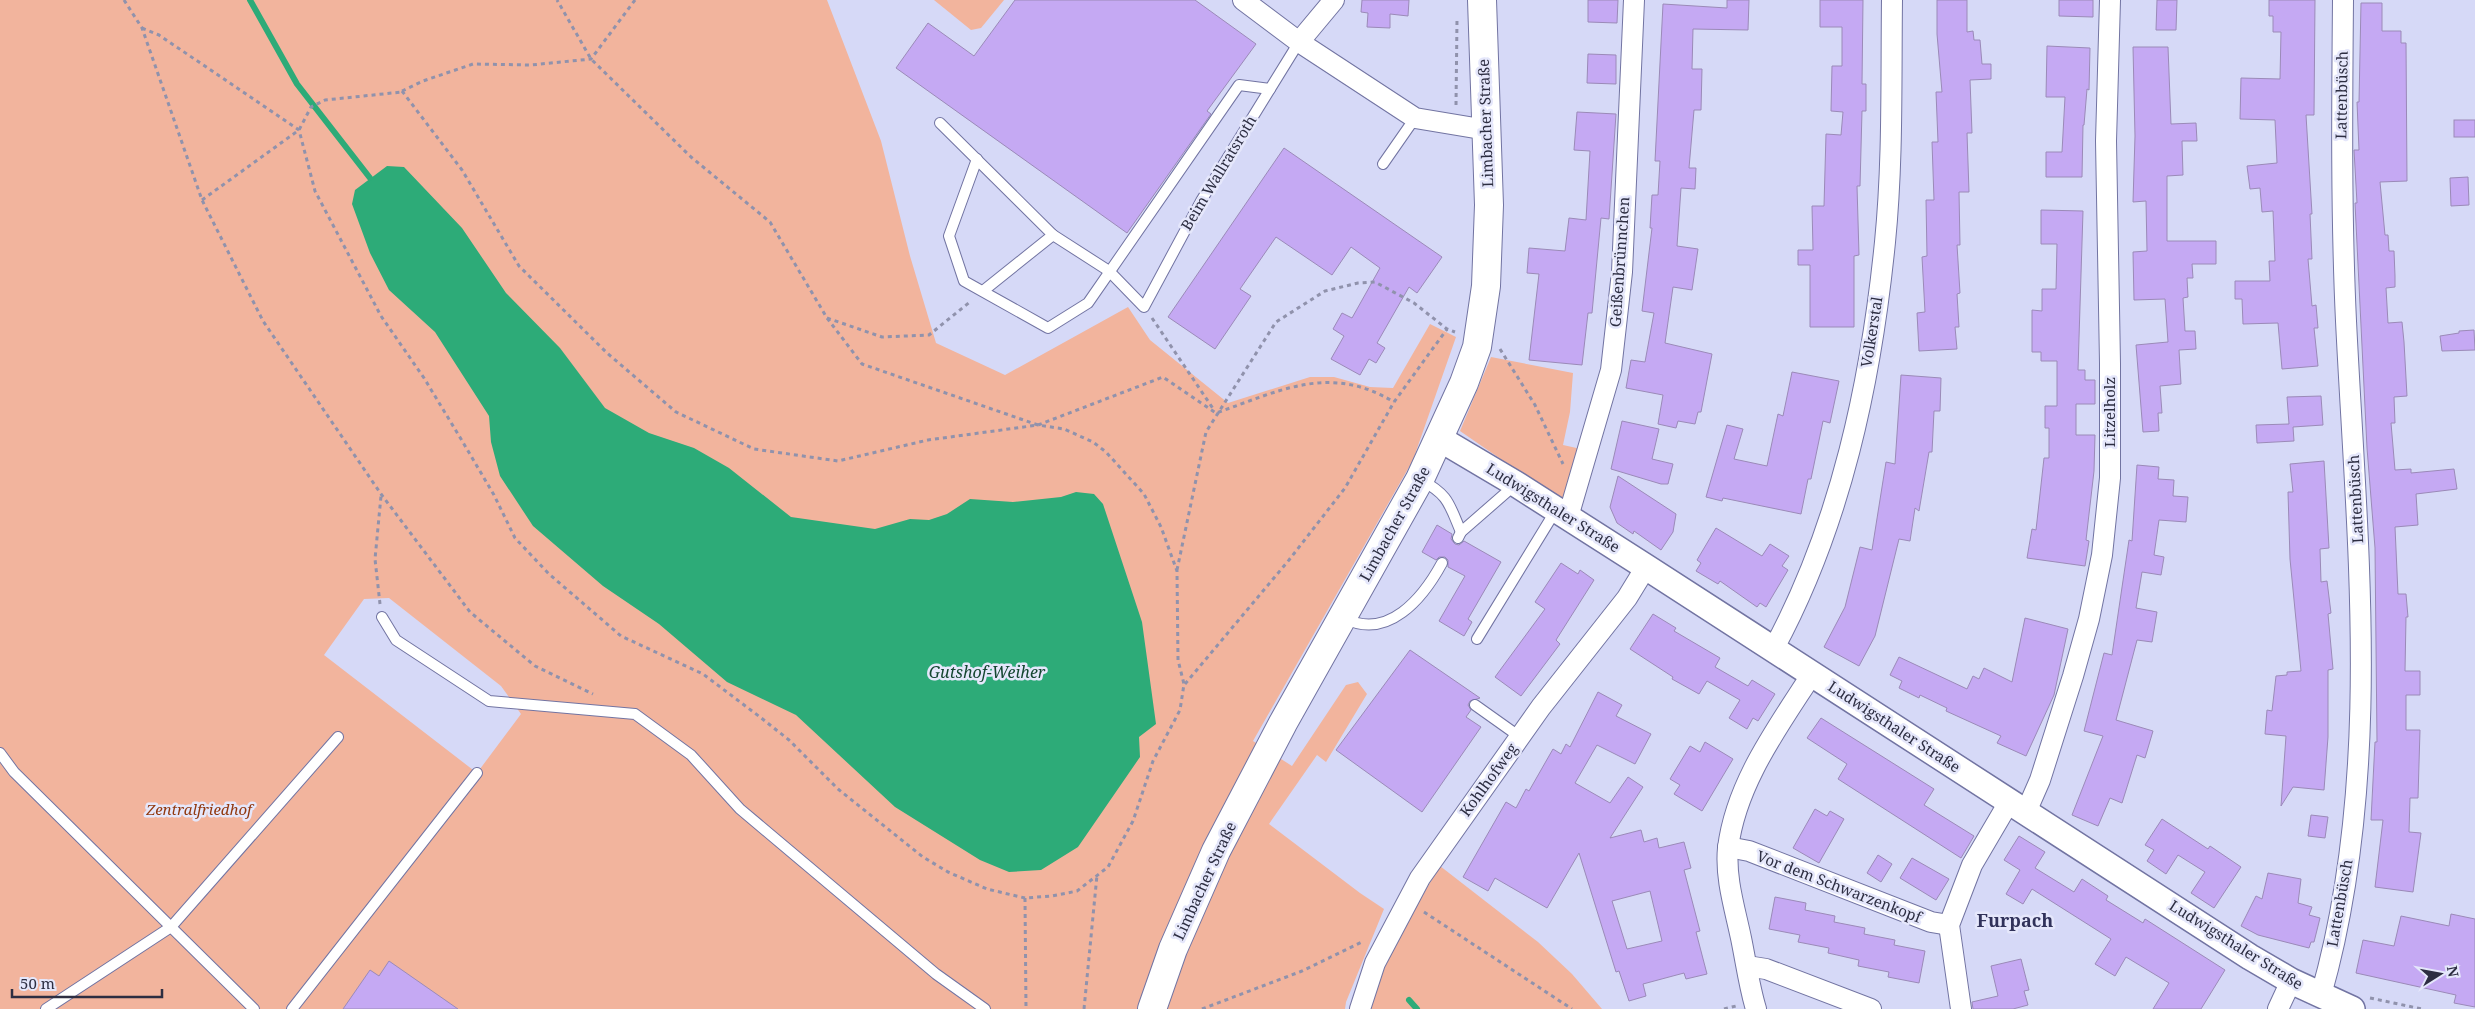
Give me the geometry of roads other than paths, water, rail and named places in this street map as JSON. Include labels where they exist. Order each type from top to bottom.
[{"type":"main road","name":"Limbacher Straße","points":[[1152,1009],[1173,949],[1216,851],[1283,724],[1420,479],[1440,439],[1464,383],[1489,344],[1486,286],[1489,205],[1482,0]]},
{"type":"street","points":[[1243,0],[1299,42],[1415,118],[1486,130]]},
{"type":"street","points":[[1299,42],[1334,0]]},
{"type":"street","name":"Geißenbrünnchen","points":[[1562,513],[1577,493],[1611,370],[1622,272],[1634,0]]},
{"type":"street","name":"Volkerstal","points":[[1774,648],[1808,578],[1839,493],[1859,408],[1876,314],[1885,241],[1891,144],[1892,0]]},
{"type":"street","name":"Litzelholz","points":[[1949,925],[1972,865],[2040,780],[2089,619],[2102,554],[2110,478],[2106,141],[2110,0]]},
{"type":"street","name":"Lattenbüsch","points":[[2321,995],[2347,874],[2356,792],[2359,731],[2361,610],[2341,166],[2343,0]]},
{"type":"street","name":"Ludwigsthaler Straße","points":[[1440,439],[1516,484],[1774,648],[2018,807],[2291,981],[2352,1009]]},
{"type":"street","name":"Kohlhofweg","points":[[1360,1009],[1375,963],[1406,901],[1540,707],[1627,598],[1646,567]]},
{"type":"street","points":[[1756,1009],[1728,874],[1728,847],[1739,805],[1752,771],[1812,674]]},
{"type":"street","name":"Vor dem Schwarzenkopf","points":[[1728,847],[1749,851],[1930,922],[1949,925]]},
{"type":"street","points":[[1949,925],[1961,1009]]},
{"type":"street","points":[[1747,966],[1766,969],[1871,1009]]},
{"type":"street","points":[[2278,1009],[2291,981]]},
{"type":"lane","name":"Beim Wallratsroth","points":[[1109,271],[1144,307],[1201,201],[1299,42]]},
{"type":"lane","points":[[977,159],[949,236],[964,281],[1048,328],[1088,303],[1239,85],[1270,89]]},
{"type":"lane","points":[[1384,164],[1415,118]]},
{"type":"lane","points":[[940,123],[1053,235],[1109,271]]},
{"type":"lane","points":[[983,291],[1053,235]]},
{"type":"lane","points":[[1420,479],[1439,490],[1447,500],[1460,535],[1516,484]]},
{"type":"lane","points":[[1478,639],[1562,513]]},
{"type":"lane","points":[[1343,618],[1362,625],[1386,621],[1411,607],[1428,588],[1442,564]]},
{"type":"lane","points":[[382,617],[396,640],[489,700],[635,714],[691,755],[740,809],[936,974],[985,1009]]},
{"type":"lane","points":[[1475,705],[1520,737]]},
{"type":"lane","points":[[46,1009],[171,927],[338,737]]},
{"type":"lane","points":[[0,753],[14,772],[254,1009]]},
{"type":"lane","points":[[292,1009],[477,773]]},
{"type":"water","name":"Gutshof-Weiher","points":[[387,166],[404,167],[462,228],[506,293],[560,348],[605,408],[649,433],[694,448],[729,468],[791,517],[875,529],[910,519],[929,520],[947,514],[970,499],[1013,502],[1061,497],[1076,492],[1094,494],[1103,504],[1142,622],[1156,724],[1139,737],[1140,757],[1078,847],[1041,870],[1009,872],[980,860],[895,807],[796,715],[727,682],[659,624],[603,586],[533,526],[500,476],[491,442],[489,416],[435,332],[389,290],[370,253],[352,204],[355,190]]},
{"type":"waterway","points":[[250,0],[297,84],[370,178]]},
{"type":"waterway","points":[[1409,1000],[1417,1009]]},
{"type":"district","name":"Furpach","points":[[2015,921]]},
{"type":"park label","name":"Zentralfriedhof","points":[[199,810]]}]
